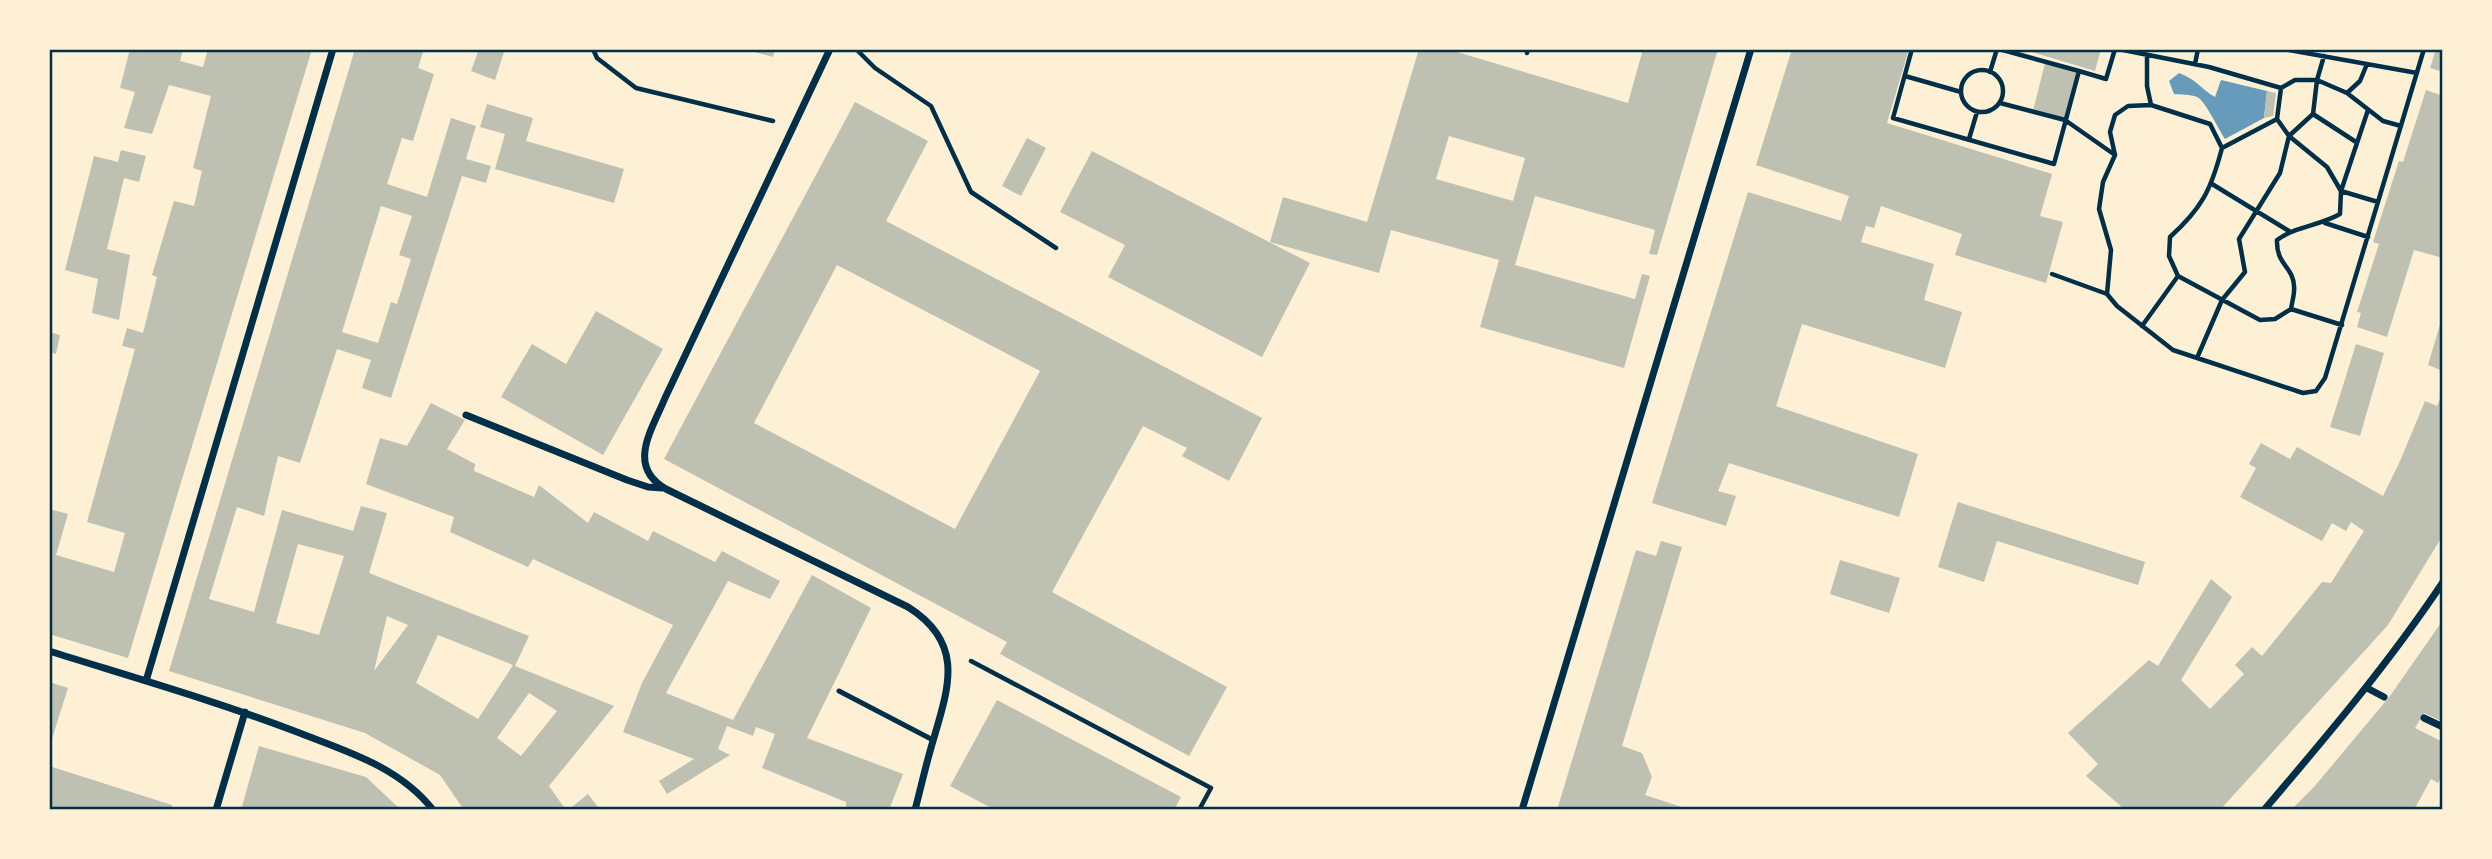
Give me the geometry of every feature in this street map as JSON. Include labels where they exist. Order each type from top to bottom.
[{"type":"street","points":[[146,681],[333,49]]},
{"type":"street","points":[[830,49],[649,436],[643,454],[644,465],[656,483],[666,489],[874,590],[924,617],[935,629],[944,647],[949,673],[947,691],[915,810]]},
{"type":"street","points":[[1522,810],[1751,49]]},
{"type":"street","points":[[466,415],[627,480],[666,489]]},
{"type":"street","points":[[2264,810],[2367,688],[2443,582]]},
{"type":"street","points":[[49,652],[246,712],[368,760],[396,776],[424,798],[433,810]]},
{"type":"street","points":[[2367,688],[2384,697]]},
{"type":"street","points":[[216,810],[246,712]]},
{"type":"street","points":[[2424,718],[2443,727]]},
{"type":"lane","points":[[839,691],[933,740]]},
{"type":"path","points":[[593,49],[597,58],[635,88],[794,126]]},
{"type":"path","points":[[856,49],[875,68],[931,106],[971,192],[1056,248]]},
{"type":"path","points":[[1912,49],[1893,118],[2054,164],[2079,71]]},
{"type":"path","points":[[1990,72],[1998,49],[2106,79],[2116,49],[2195,64],[2281,88],[2295,80],[2317,80],[2347,93],[2383,121],[2401,126]]},
{"type":"path","points":[[2195,64],[2198,49]]},
{"type":"path","points":[[2283,49],[2417,73]]},
{"type":"path","points":[[2052,274],[2107,294],[2117,306],[2173,350],[2303,393],[2316,391],[2325,378],[2342,325],[2424,49]]},
{"type":"path","points":[[2147,55],[2147,86],[2151,104]]},
{"type":"path","points":[[2197,358],[2222,300],[2245,272],[2239,239],[2280,173],[2289,136],[2313,114],[2317,80],[2324,56]]},
{"type":"path","points":[[2347,93],[2360,81],[2367,64]]},
{"type":"path","points":[[1979,71],[1990,72],[1997,76],[2003,88],[2000,103],[1994,110],[1977,112],[1963,101],[1961,92],[1968,76],[1979,71]]},
{"type":"path","points":[[1905,76],[1961,92]]},
{"type":"path","points":[[2281,88],[2277,119],[2289,136],[2327,167],[2341,191],[2378,202]]},
{"type":"path","points":[[2000,103],[2065,120],[2115,155]]},
{"type":"path","points":[[2107,294],[2110,250],[2099,209],[2103,182],[2115,155],[2110,132],[2115,115],[2128,106],[2151,104],[2210,124],[2222,148],[2212,184],[2193,216],[2170,237],[2169,256],[2178,276],[2260,320],[2275,319],[2291,309],[2342,325]]},
{"type":"path","points":[[2291,309],[2294,285],[2289,270],[2277,254],[2277,240],[2289,231],[2325,223],[2340,214],[2341,191],[2368,110]]},
{"type":"path","points":[[1969,139],[1977,112]]},
{"type":"path","points":[[2313,114],[2357,143]]},
{"type":"path","points":[[2222,148],[2277,119]]},
{"type":"path","points":[[2212,184],[2289,231]]},
{"type":"path","points":[[2325,223],[2368,237]]},
{"type":"path","points":[[2142,326],[2178,276]]},
{"type":"path","points":[[944,647],[1211,788],[1199,810]]},
{"type":"water","points":[[2179,73],[2215,97],[2221,80],[2267,91],[2264,118],[2225,139],[2200,99],[2191,95],[2174,94],[2169,81]]},
{"type":"building","points":[[130,49],[183,49],[180,61],[203,67],[208,49],[312,49],[128,658],[49,634],[49,509],[68,514],[56,555],[114,572],[125,533],[87,522],[135,349],[122,346],[127,328],[143,333],[157,277],[152,275],[174,201],[194,206],[202,171],[193,168],[211,96],[169,85],[152,134],[124,128],[135,92],[120,88]]},
{"type":"building","points":[[355,49],[424,49],[418,68],[434,74],[413,141],[402,138],[387,184],[427,197],[451,118],[476,126],[466,159],[491,166],[486,183],[462,176],[391,398],[362,388],[371,360],[337,349],[300,463],[278,456],[264,516],[237,507],[209,599],[254,612],[282,510],[353,531],[361,506],[387,513],[369,573],[529,636],[515,666],[614,706],[549,786],[566,810],[464,810],[440,775],[365,733],[169,671]],"holes":[[[381,206],[412,216],[399,255],[411,259],[397,304],[391,302],[378,343],[342,332]],[[298,544],[344,556],[319,635],[276,623]],[[387,616],[408,625],[374,671]],[[438,635],[513,665],[478,719],[416,683]],[[529,693],[557,711],[521,756],[497,738]]]},
{"type":"building","points":[[479,49],[505,49],[495,80],[471,71]]},
{"type":"building","points":[[744,49],[775,49],[773,57]]},
{"type":"building","points":[[1419,49],[1447,49],[1628,103],[1643,49],[1718,49],[1657,255],[1649,254],[1655,230],[1535,196],[1515,265],[1635,299],[1642,274],[1650,276],[1624,368],[1480,327],[1499,260],[1391,230],[1379,273],[1270,242],[1283,197],[1367,222]],"holes":[[[1449,136],[1525,158],[1513,201],[1436,179]]]},
{"type":"building","points":[[1792,49],[1909,49],[1887,123],[2052,174],[2040,216],[2063,222],[2046,283],[1955,255],[1962,234],[1881,206],[1874,228],[1866,226],[1861,242],[1934,264],[1924,300],[1962,312],[1945,368],[1802,324],[1776,406],[1918,454],[1899,517],[1729,463],[1718,491],[1736,496],[1726,526],[1652,503],[1748,192],[1841,221],[1849,196],[1756,165]]},
{"type":"building","points":[[2022,49],[2101,49],[2095,71]]},
{"type":"building","points":[[2436,49],[2443,49],[2443,72],[2430,68]]},
{"type":"building","points":[[2045,63],[2079,71],[2065,120],[2033,111]]},
{"type":"building","points":[[2426,90],[2443,96],[2443,258],[2414,250],[2387,337],[2357,327],[2361,313],[2357,312],[2379,244],[2373,242],[2399,161],[2403,162]]},
{"type":"building","points":[[2267,91],[2276,93],[2273,116],[2264,118]]},
{"type":"building","points":[[855,102],[928,141],[886,221],[1262,418],[1229,481],[1182,456],[1187,448],[1143,426],[1052,592],[1227,687],[1189,756],[1000,654],[1007,642],[664,459]],"holes":[[[837,265],[1040,371],[955,529],[754,423]]]},
{"type":"building","points":[[487,104],[533,118],[526,141],[624,169],[614,203],[495,169],[505,134],[480,127]]},
{"type":"building","points":[[1027,138],[1046,148],[1021,196],[1002,186]]},
{"type":"building","points":[[121,150],[146,156],[139,182],[124,178],[107,249],[130,255],[119,320],[92,313],[98,279],[65,270],[94,156],[118,162]]},
{"type":"building","points":[[1092,151],[1310,263],[1262,357],[1108,277],[1125,245],[1060,212]]},
{"type":"building","points":[[596,311],[663,349],[603,455],[501,397],[532,344],[566,364]]},
{"type":"building","points":[[2443,318],[2443,371],[2428,365]]},
{"type":"building","points":[[49,332],[60,335],[56,354],[49,352]]},
{"type":"building","points":[[2356,344],[2384,353],[2360,436],[2330,427]]},
{"type":"building","points":[[2443,391],[2443,535],[2388,625],[2220,810],[2122,810],[2123,808],[2086,776],[2098,764],[2068,733],[2149,660],[2158,666],[2211,579],[2232,597],[2181,680],[2210,709],[2244,674],[2235,665],[2252,647],[2262,656],[2322,582],[2331,583],[2364,531],[2351,522],[2346,531],[2332,523],[2322,541],[2240,497],[2256,468],[2249,464],[2261,443],[2290,459],[2297,447],[2383,496],[2425,401],[2437,406]]},
{"type":"building","points":[[431,403],[465,420],[447,449],[475,464],[474,471],[534,497],[539,485],[588,523],[594,512],[648,541],[653,531],[715,562],[722,551],[780,581],[770,599],[728,581],[666,693],[733,720],[812,575],[871,608],[807,738],[903,774],[889,810],[846,810],[846,802],[762,768],[775,734],[756,727],[753,736],[727,726],[718,749],[730,755],[667,794],[659,781],[694,759],[623,732],[642,683],[673,625],[533,559],[528,567],[450,532],[454,517],[366,484],[380,438],[407,446]]},
{"type":"building","points":[[1958,502],[2145,562],[2138,585],[1997,541],[1984,582],[1938,567]]},
{"type":"building","points":[[1661,541],[1682,547],[1622,746],[1642,753],[1652,777],[1645,795],[1691,810],[1557,810],[1636,550],[1656,556]]},
{"type":"building","points":[[1840,560],[1900,578],[1889,613],[1830,594]]},
{"type":"building","points":[[2443,620],[2443,722],[2424,713],[2415,728],[2443,742],[2443,774],[2438,783],[2431,779],[2414,810],[2291,810],[2314,787],[2390,696]]},
{"type":"building","points":[[49,682],[68,688],[50,745],[49,745]]},
{"type":"building","points":[[997,700],[1181,797],[1174,810],[995,810],[950,786]]},
{"type":"building","points":[[259,746],[366,777],[401,810],[241,810]]},
{"type":"building","points":[[49,766],[172,805],[171,810],[49,810]]},
{"type":"building","points":[[588,794],[600,810],[568,810]]}]
